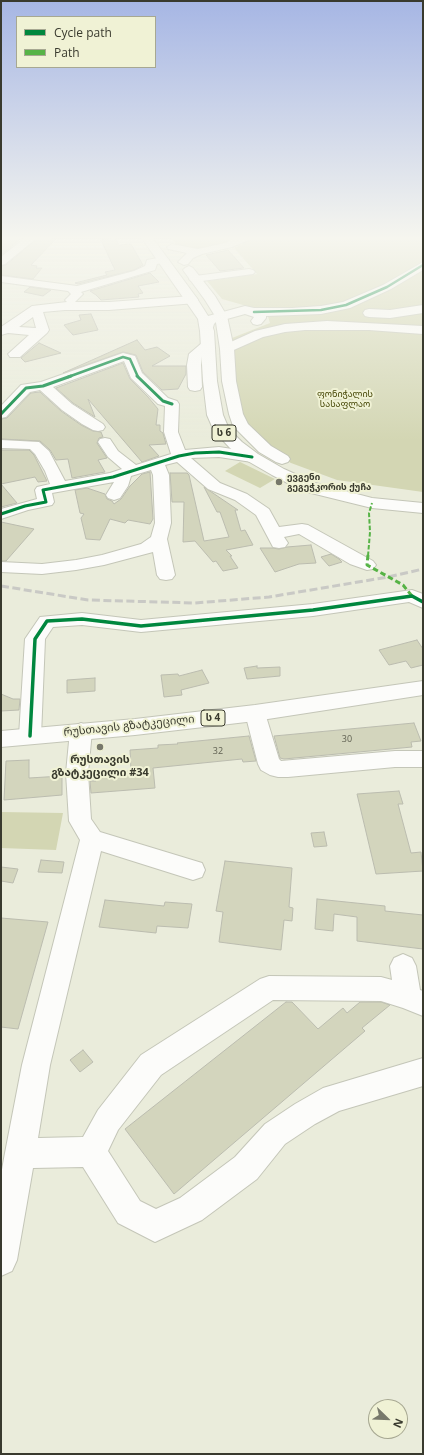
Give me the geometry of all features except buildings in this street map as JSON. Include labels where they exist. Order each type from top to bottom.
[{"type":"highway","name":"ს 6","points":[[195,305],[204,319],[215,415],[222,431],[236,445],[252,457],[278,472],[309,487],[372,503],[423,508]]},
{"type":"highway","name":"ს 6","points":[[214,305],[221,316],[226,344],[229,381],[236,414],[242,426],[265,449],[296,467],[328,480],[396,494],[423,496]]},
{"type":"highway","name":"რუსთავის გზატკეცილი","points":[[1,739],[255,713],[423,688]]},
{"type":"street","points":[[4,330],[36,309],[65,306],[125,305]]},
{"type":"street","points":[[228,305],[253,314]]},
{"type":"street","points":[[321,310],[346,305]]},
{"type":"street","points":[[36,309],[43,330]]},
{"type":"street","points":[[367,565],[302,529],[277,538],[262,512],[241,496],[214,486],[179,456],[172,432],[183,394],[194,365],[196,354],[207,338],[208,323],[212,319],[221,316],[321,310],[390,314],[423,309]]},
{"type":"street","points":[[226,344],[233,332],[242,328],[253,314]]},
{"type":"street","points":[[226,344],[241,342],[259,334],[285,328],[305,326],[369,326],[423,330]]},
{"type":"street","points":[[4,330],[35,332],[43,330]]},
{"type":"street","points":[[15,354],[43,330]]},
{"type":"street","points":[[1,414],[26,388],[43,386],[123,357],[130,360],[136,375],[163,401],[183,394],[210,381]]},
{"type":"street","points":[[43,386],[87,422],[98,427]]},
{"type":"street","points":[[195,453],[222,431]]},
{"type":"street","points":[[105,442],[113,454],[129,472]]},
{"type":"street","points":[[1,444],[34,445],[40,451],[53,471],[59,486]]},
{"type":"street","points":[[1,514],[25,506],[46,502],[43,490],[129,472],[179,456],[195,453],[219,452],[252,457]]},
{"type":"street","points":[[157,464],[161,475],[163,523],[159,539],[166,575]]},
{"type":"street","points":[[114,495],[129,472]]},
{"type":"street","points":[[1,567],[13,569],[42,569],[76,565],[104,560],[147,548],[159,539]]},
{"type":"street","points":[[30,736],[35,639],[47,621],[82,619],[141,626],[313,610],[412,596],[423,602]]},
{"type":"street","points":[[255,713],[269,764],[278,769],[395,759],[423,759]]},
{"type":"street","points":[[81,731],[77,773],[80,821],[92,839],[193,870]]},
{"type":"street","points":[[1,1260],[36,1064],[92,839]]},
{"type":"street","points":[[403,966],[416,1000]]},
{"type":"street","points":[[91,1152],[108,1120],[151,1065],[269,988],[381,989],[416,1000]]},
{"type":"street","points":[[91,1152],[129,1212],[155,1226],[191,1209],[246,1168],[275,1134],[305,1114],[333,1098],[423,1072]]},
{"type":"street","points":[[20,1153],[91,1152]]},
{"type":"green space","name":"ფონიჭალის სასაფლაო","points":[[243,305],[423,305],[423,492],[337,480],[291,463],[268,450],[239,415],[232,338],[270,323],[266,310]]},
{"type":"green space","points":[[240,462],[275,479],[260,488],[225,471]]},
{"type":"green space","points":[[1,812],[63,813],[56,850],[1,848]]},
{"type":"railway","points":[[1,586],[88,600],[195,603],[269,597],[388,577],[423,569]]},
{"type":"marked path","points":[[372,503],[369,513],[370,532],[367,565],[403,585],[412,596]]},
{"type":"cycle path","points":[[254,312],[321,310],[346,305]]},
{"type":"cycle path","points":[[1,414],[26,388],[43,386],[123,357],[130,359],[136,375],[163,401],[172,404]]},
{"type":"cycle path","points":[[1,514],[25,506],[46,502],[43,490],[113,477],[179,456],[195,453],[219,452],[252,457]]},
{"type":"cycle path","points":[[30,736],[35,639],[47,621],[82,619],[141,626],[313,610],[412,596],[423,602]]},
{"type":"place","name":"ევგენი გეგეჭკორის ქუჩა","points":[[279,482]]},
{"type":"place","name":"რუსთავის გზატკეცილი #34","points":[[100,747]]}]
